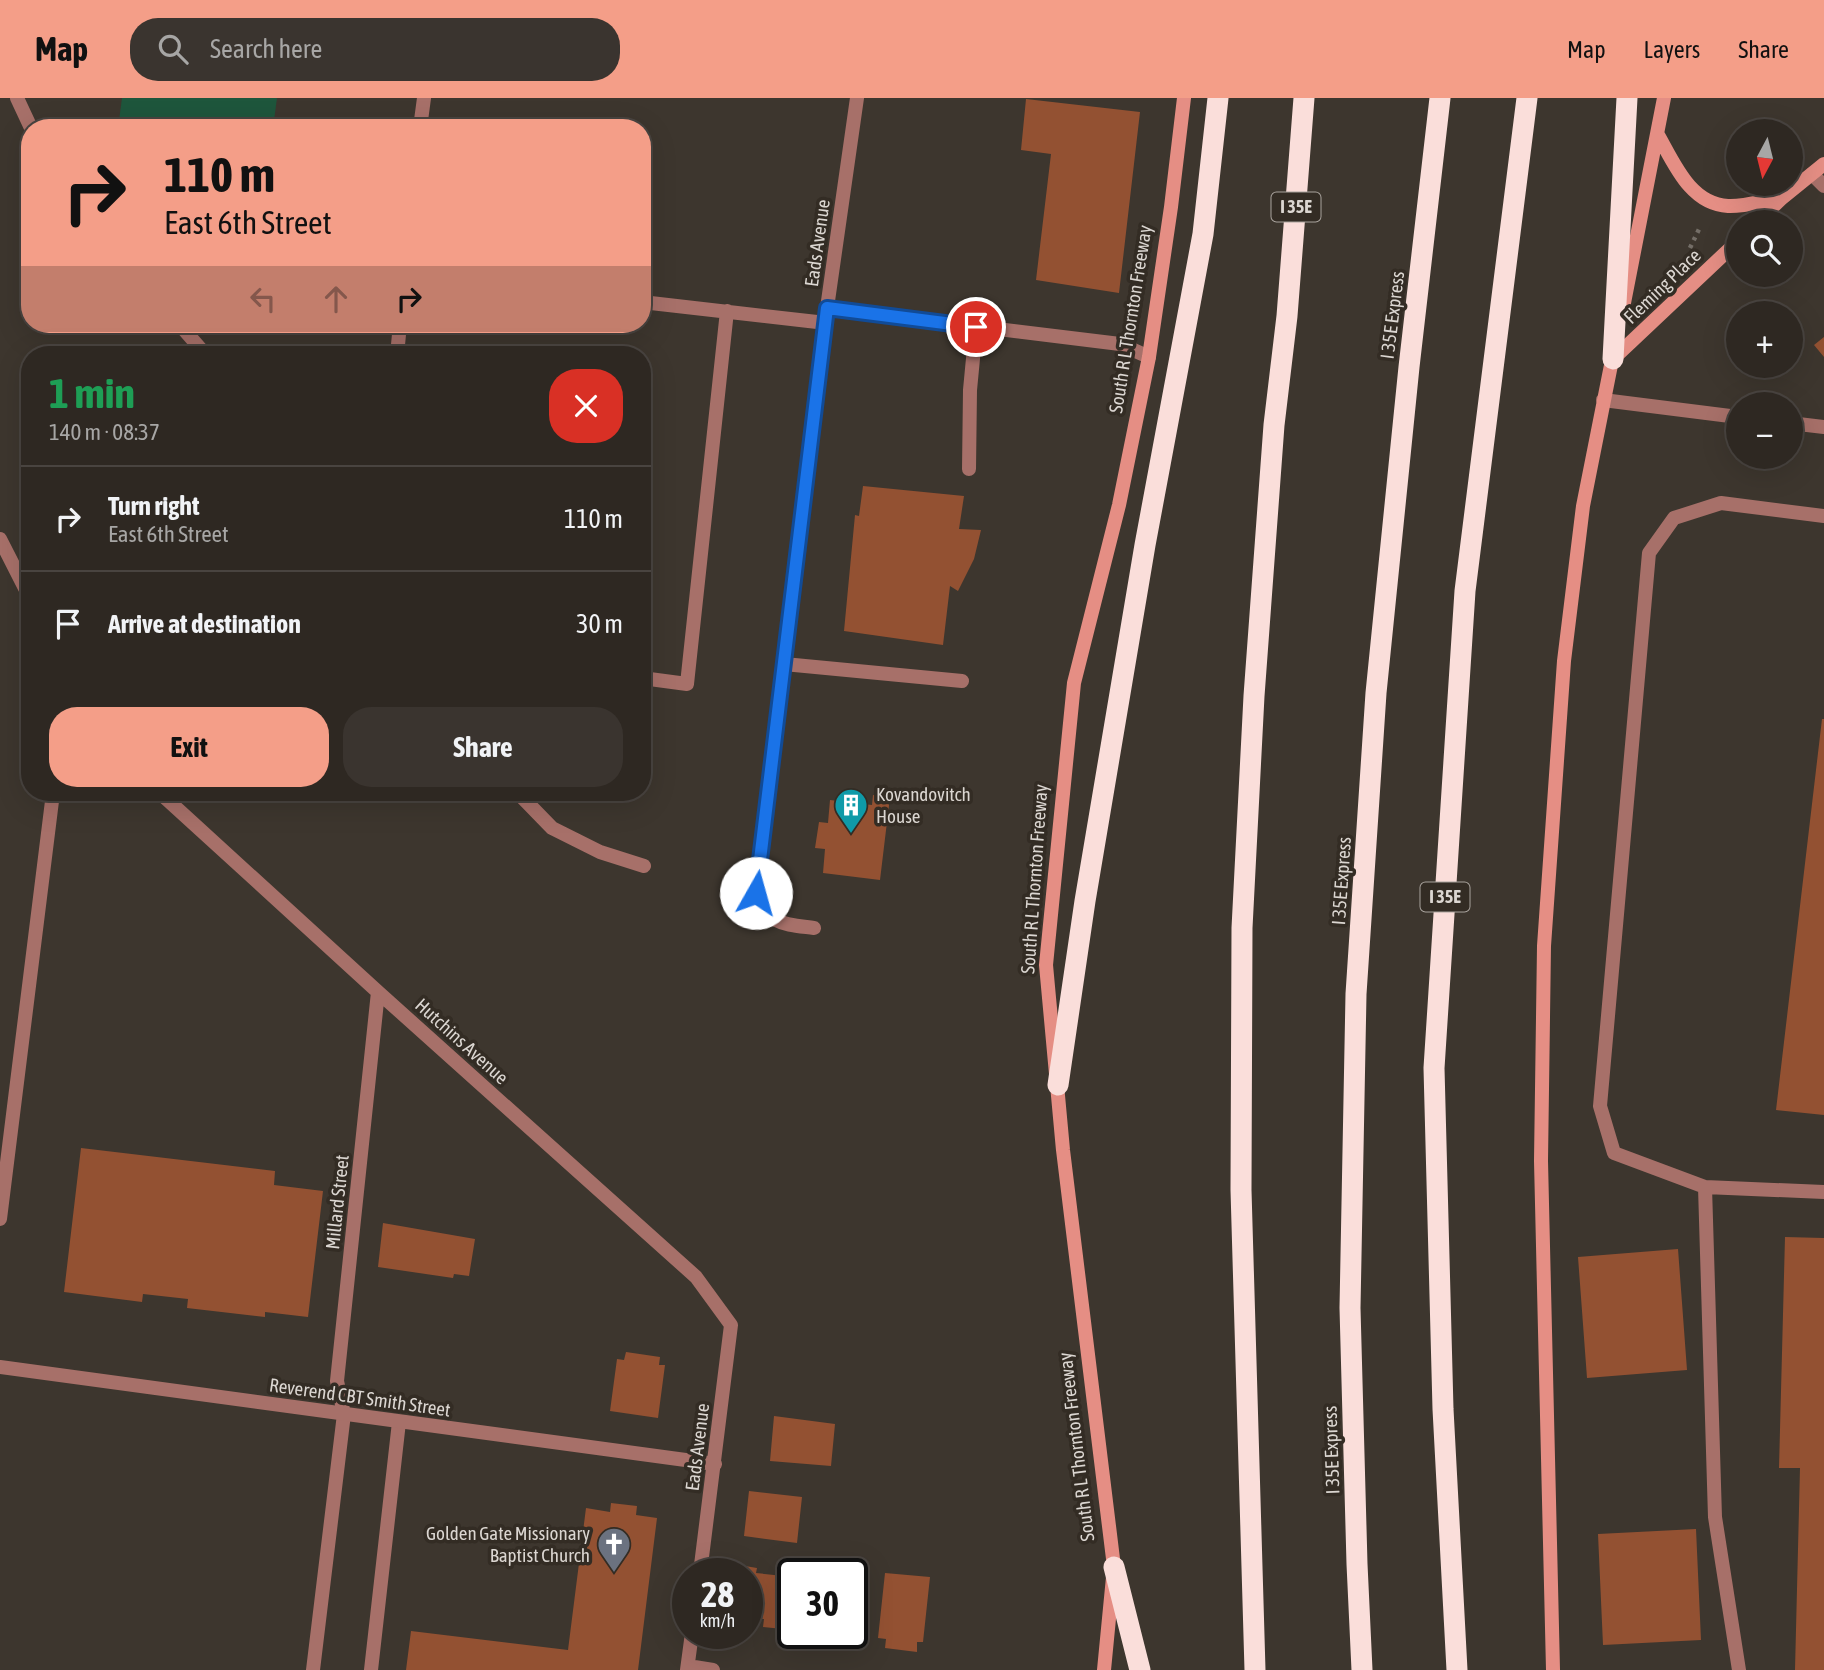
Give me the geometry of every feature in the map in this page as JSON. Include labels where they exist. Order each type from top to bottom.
[{"type":"highway","points":[[1058,1086],[1085,901],[1145,545],[1203,234],[1218,98]]},
{"type":"highway","name":"I 35E","points":[[1255,1670],[1241,1190],[1242,929],[1254,696],[1274,425],[1287,316],[1304,98]]},
{"type":"highway","name":"I 35E Express","points":[[1362,1670],[1349,1308],[1356,994],[1376,693],[1440,98]]},
{"type":"highway","name":"I 35E","points":[[1457,1670],[1443,1409],[1434,1068],[1465,591],[1527,98]]},
{"type":"highway","points":[[1613,359],[1627,98]]},
{"type":"highway","points":[[1114,1567],[1140,1670]]},
{"type":"main road","name":"South R L Thornton Freeway","points":[[1104,1670],[1114,1567],[1063,1150],[1046,965],[1074,683],[1119,505],[1149,357],[1184,98]]},
{"type":"main road","points":[[1553,1670],[1541,1161],[1544,946],[1564,661],[1583,506],[1664,98]]},
{"type":"main road","points":[[1658,135],[1684,182],[1705,200],[1727,206],[1782,198]]},
{"type":"main road","points":[[1770,210],[1824,164]]},
{"type":"main road","name":"Fleming Place","points":[[1613,359],[1726,251]]},
{"type":"street","points":[[17,98],[27,119]]},
{"type":"street","points":[[421,119],[424,98]]},
{"type":"street","name":"Eads Avenue","points":[[814,928],[784,924],[773,918],[763,911],[756,893],[827,316],[857,98]]},
{"type":"street","points":[[1812,174],[1824,186]]},
{"type":"street","points":[[651,303],[727,311],[976,327],[1121,344],[1149,357]]},
{"type":"street","points":[[651,679],[687,684],[727,311]]},
{"type":"street","points":[[970,469],[970,390],[976,327]]},
{"type":"street","points":[[1603,400],[1726,415]]},
{"type":"street","points":[[1803,425],[1824,427]]},
{"type":"street","points":[[1824,516],[1721,503],[1674,518],[1649,553],[1600,1106],[1615,1153],[1705,1187],[1824,1192]]},
{"type":"street","points":[[0,539],[21,580]]},
{"type":"street","points":[[784,664],[962,681]]},
{"type":"street","points":[[0,1219],[52,801]]},
{"type":"street","name":"Hutchins Avenue","points":[[169,801],[696,1277],[731,1325]]},
{"type":"street","points":[[527,801],[552,828],[600,852],[644,866]]},
{"type":"street","name":"Millard Street","points":[[313,1670],[344,1414],[337,1381],[378,992]]},
{"type":"street","points":[[1705,1187],[1715,1517],[1739,1670]]},
{"type":"street","name":"Eads Avenue","points":[[702,1558],[731,1325]]},
{"type":"street","name":"Reverend CBT Smith Street","points":[[0,1367],[715,1464]]},
{"type":"street","points":[[371,1670],[399,1422]]},
{"type":"street","points":[[690,1649],[687,1668],[713,1670]]},
{"type":"green space","points":[[122,98],[277,98],[274,119],[119,119]]},
{"type":"building","points":[[1026,99],[1140,112],[1119,293],[1036,280],[1051,154],[1021,150]]},
{"type":"building","points":[[1824,337],[1824,357],[1814,345]]},
{"type":"building","points":[[863,486],[964,496],[959,529],[981,530],[974,559],[958,591],[950,586],[943,645],[844,631],[855,515],[859,516]]},
{"type":"building","points":[[1824,719],[1824,1115],[1776,1110]]},
{"type":"building","name":"Kovandovitch House","points":[[873,795],[890,797],[880,880],[823,873],[825,849],[815,848],[819,822],[828,823],[830,800],[872,805]]},
{"type":"building","points":[[81,1148],[275,1171],[274,1185],[323,1191],[308,1317],[265,1312],[265,1317],[187,1308],[188,1299],[143,1294],[142,1302],[64,1292]]},
{"type":"building","points":[[383,1223],[475,1239],[469,1276],[454,1274],[453,1278],[378,1267]]},
{"type":"building","points":[[1785,1237],[1824,1238],[1824,1670],[1795,1670],[1800,1468],[1779,1468]]},
{"type":"building","points":[[1678,1249],[1687,1370],[1587,1378],[1578,1257]]},
{"type":"building","points":[[626,1352],[660,1357],[659,1365],[665,1365],[658,1418],[610,1411],[617,1359],[624,1360]]},
{"type":"building","points":[[774,1416],[835,1424],[831,1466],[770,1461]]},
{"type":"building","points":[[749,1491],[802,1497],[797,1543],[744,1536]]},
{"type":"building","name":"Golden Gate Missionary Baptist Church","points":[[611,1503],[637,1506],[636,1515],[657,1518],[638,1670],[406,1670],[411,1631],[568,1650],[586,1508],[610,1512]]},
{"type":"building","points":[[1696,1529],[1701,1640],[1603,1645],[1598,1534]]},
{"type":"building","points":[[885,1573],[930,1577],[923,1642],[917,1642],[917,1652],[885,1648],[886,1639],[878,1638]]},
{"type":"building","points":[[763,1574],[777,1575],[777,1628],[763,1627]]},
{"type":"place","name":"Kovandovitch House","points":[[851,835]]},
{"type":"place","name":"Golden Gate Missionary Baptist Church","points":[[614,1574]]},
{"type":"route","points":[[756,893],[827,308],[976,327]]}]
